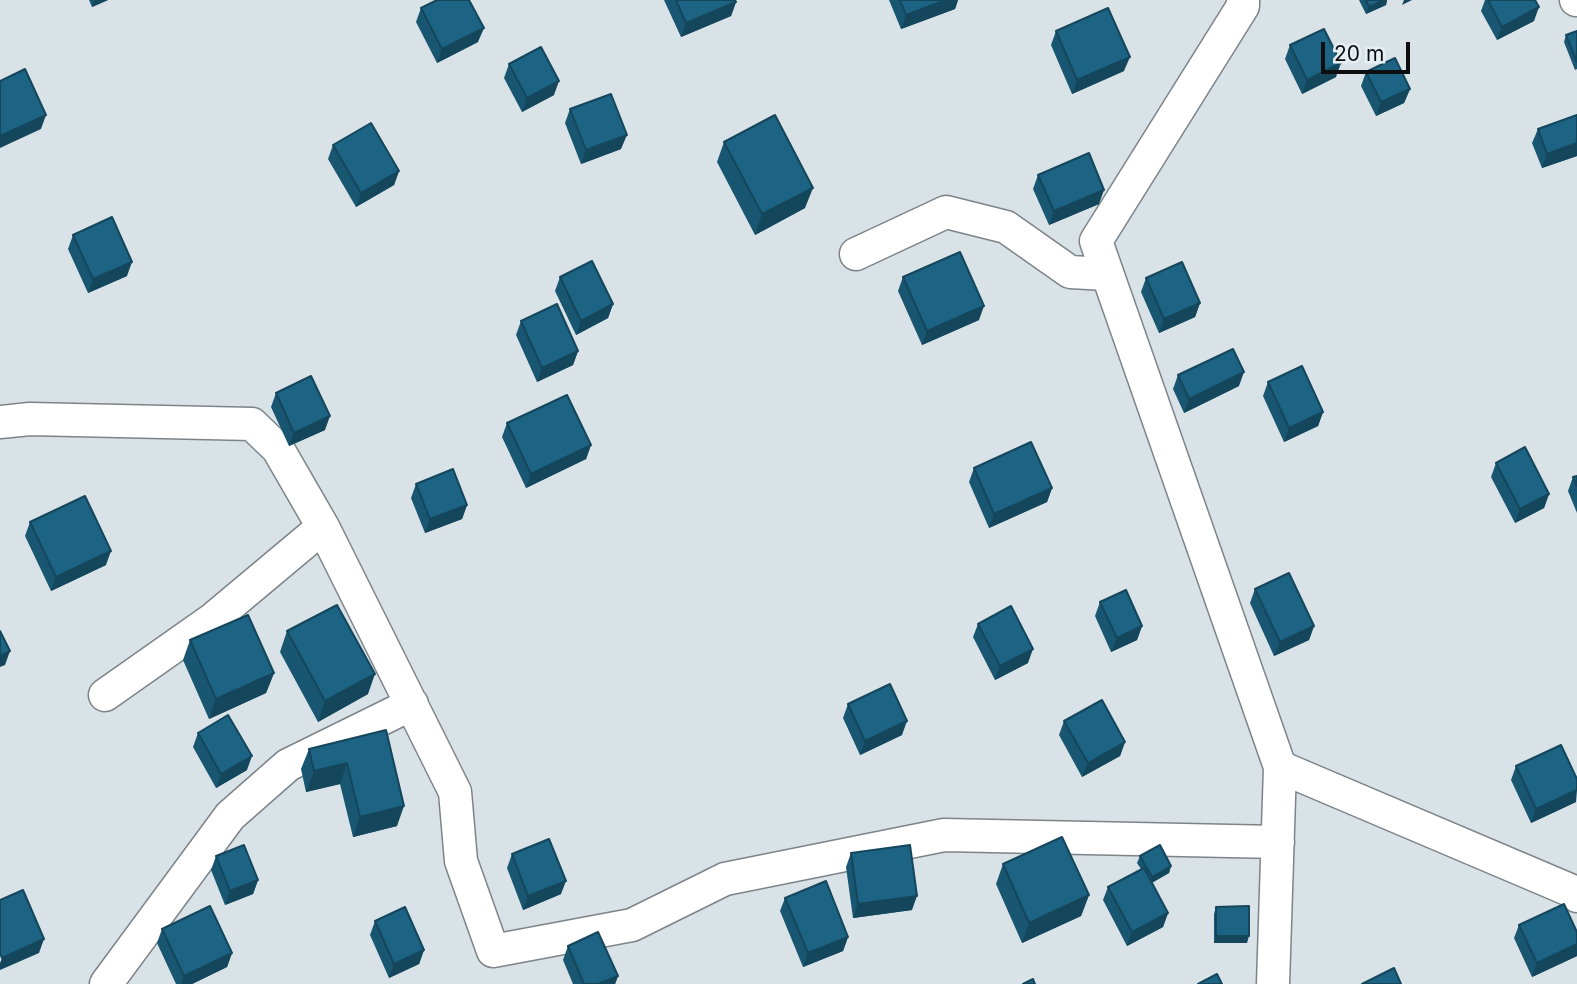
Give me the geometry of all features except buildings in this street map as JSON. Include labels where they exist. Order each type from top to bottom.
[{"type":"street","points":[[1243,0],[1244,6],[1096,241],[1280,768],[1273,984]]},
{"type":"street","points":[[856,254],[946,212],[1006,227],[1070,272],[1107,274]]},
{"type":"street","points":[[0,422],[30,419],[252,424],[278,449],[323,527],[455,792],[461,861],[493,951],[632,925],[725,879],[944,835],[1278,842]]},
{"type":"street","points":[[105,695],[213,619],[323,527]]},
{"type":"street","points":[[106,984],[230,816],[288,765],[412,704]]},
{"type":"street","points":[[1280,768],[1572,891],[1577,896]]}]
